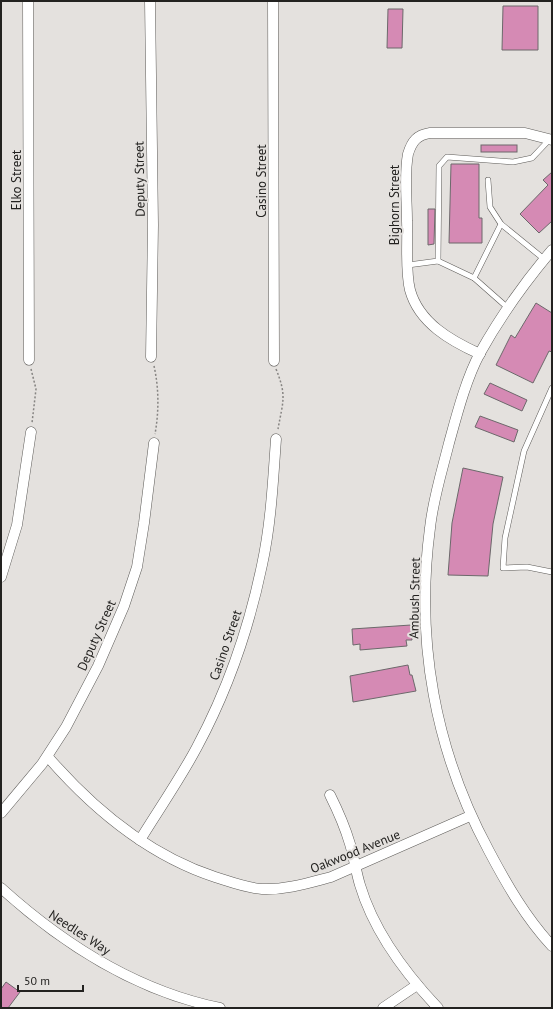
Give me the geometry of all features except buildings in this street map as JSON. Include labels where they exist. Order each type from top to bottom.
[{"type":"street","name":"Elko Street","points":[[28,1],[29,360]]},
{"type":"street","name":"Deputy Street","points":[[150,1],[153,225],[151,357]]},
{"type":"street","name":"Casino Street","points":[[273,1],[274,361]]},
{"type":"street","name":"Bighorn Street","points":[[480,354],[445,336],[424,318],[415,304],[410,289],[408,265],[407,158],[411,143],[418,136],[430,133],[525,133],[551,140]]},
{"type":"street","name":"Ambush Street","points":[[552,250],[508,308],[480,354],[452,433],[440,478],[430,526],[424,589],[426,648],[430,684],[447,748],[470,816],[520,904],[552,946]]},
{"type":"street","points":[[1,577],[17,525],[31,432]]},
{"type":"street","name":"Casino Street","points":[[140,840],[197,747],[214,712],[240,644],[262,566],[270,520],[276,439]]},
{"type":"street","name":"Deputy Street","points":[[1,813],[48,757],[98,666],[124,606],[139,552],[154,444]]},
{"type":"street","name":"Oakwood Avenue","points":[[48,757],[73,786],[109,818],[140,840],[171,859],[194,870],[238,885],[261,888],[281,888],[306,884],[356,866],[470,816]]},
{"type":"street","points":[[330,795],[350,843],[360,886],[377,926],[401,965],[438,1008]]},
{"type":"street","name":"Needles Way","points":[[1,888],[30,914],[64,940],[112,969],[160,990],[220,1008]]},
{"type":"street","points":[[383,1008],[417,985]]},
{"type":"lane","points":[[438,261],[439,166],[447,157],[513,162],[532,158],[551,140]]},
{"type":"lane","points":[[488,180],[490,207],[501,224],[544,259]]},
{"type":"lane","points":[[474,278],[501,224]]},
{"type":"lane","points":[[408,265],[438,261],[474,278],[508,308]]},
{"type":"lane","points":[[552,388],[524,451],[505,538],[503,568],[527,567],[552,572]]},
{"type":"path","points":[[151,357],[158,382],[158,421],[154,444]]},
{"type":"path","points":[[29,360],[36,389],[31,432]]},
{"type":"path","points":[[274,361],[284,389],[284,400],[276,439]]}]
